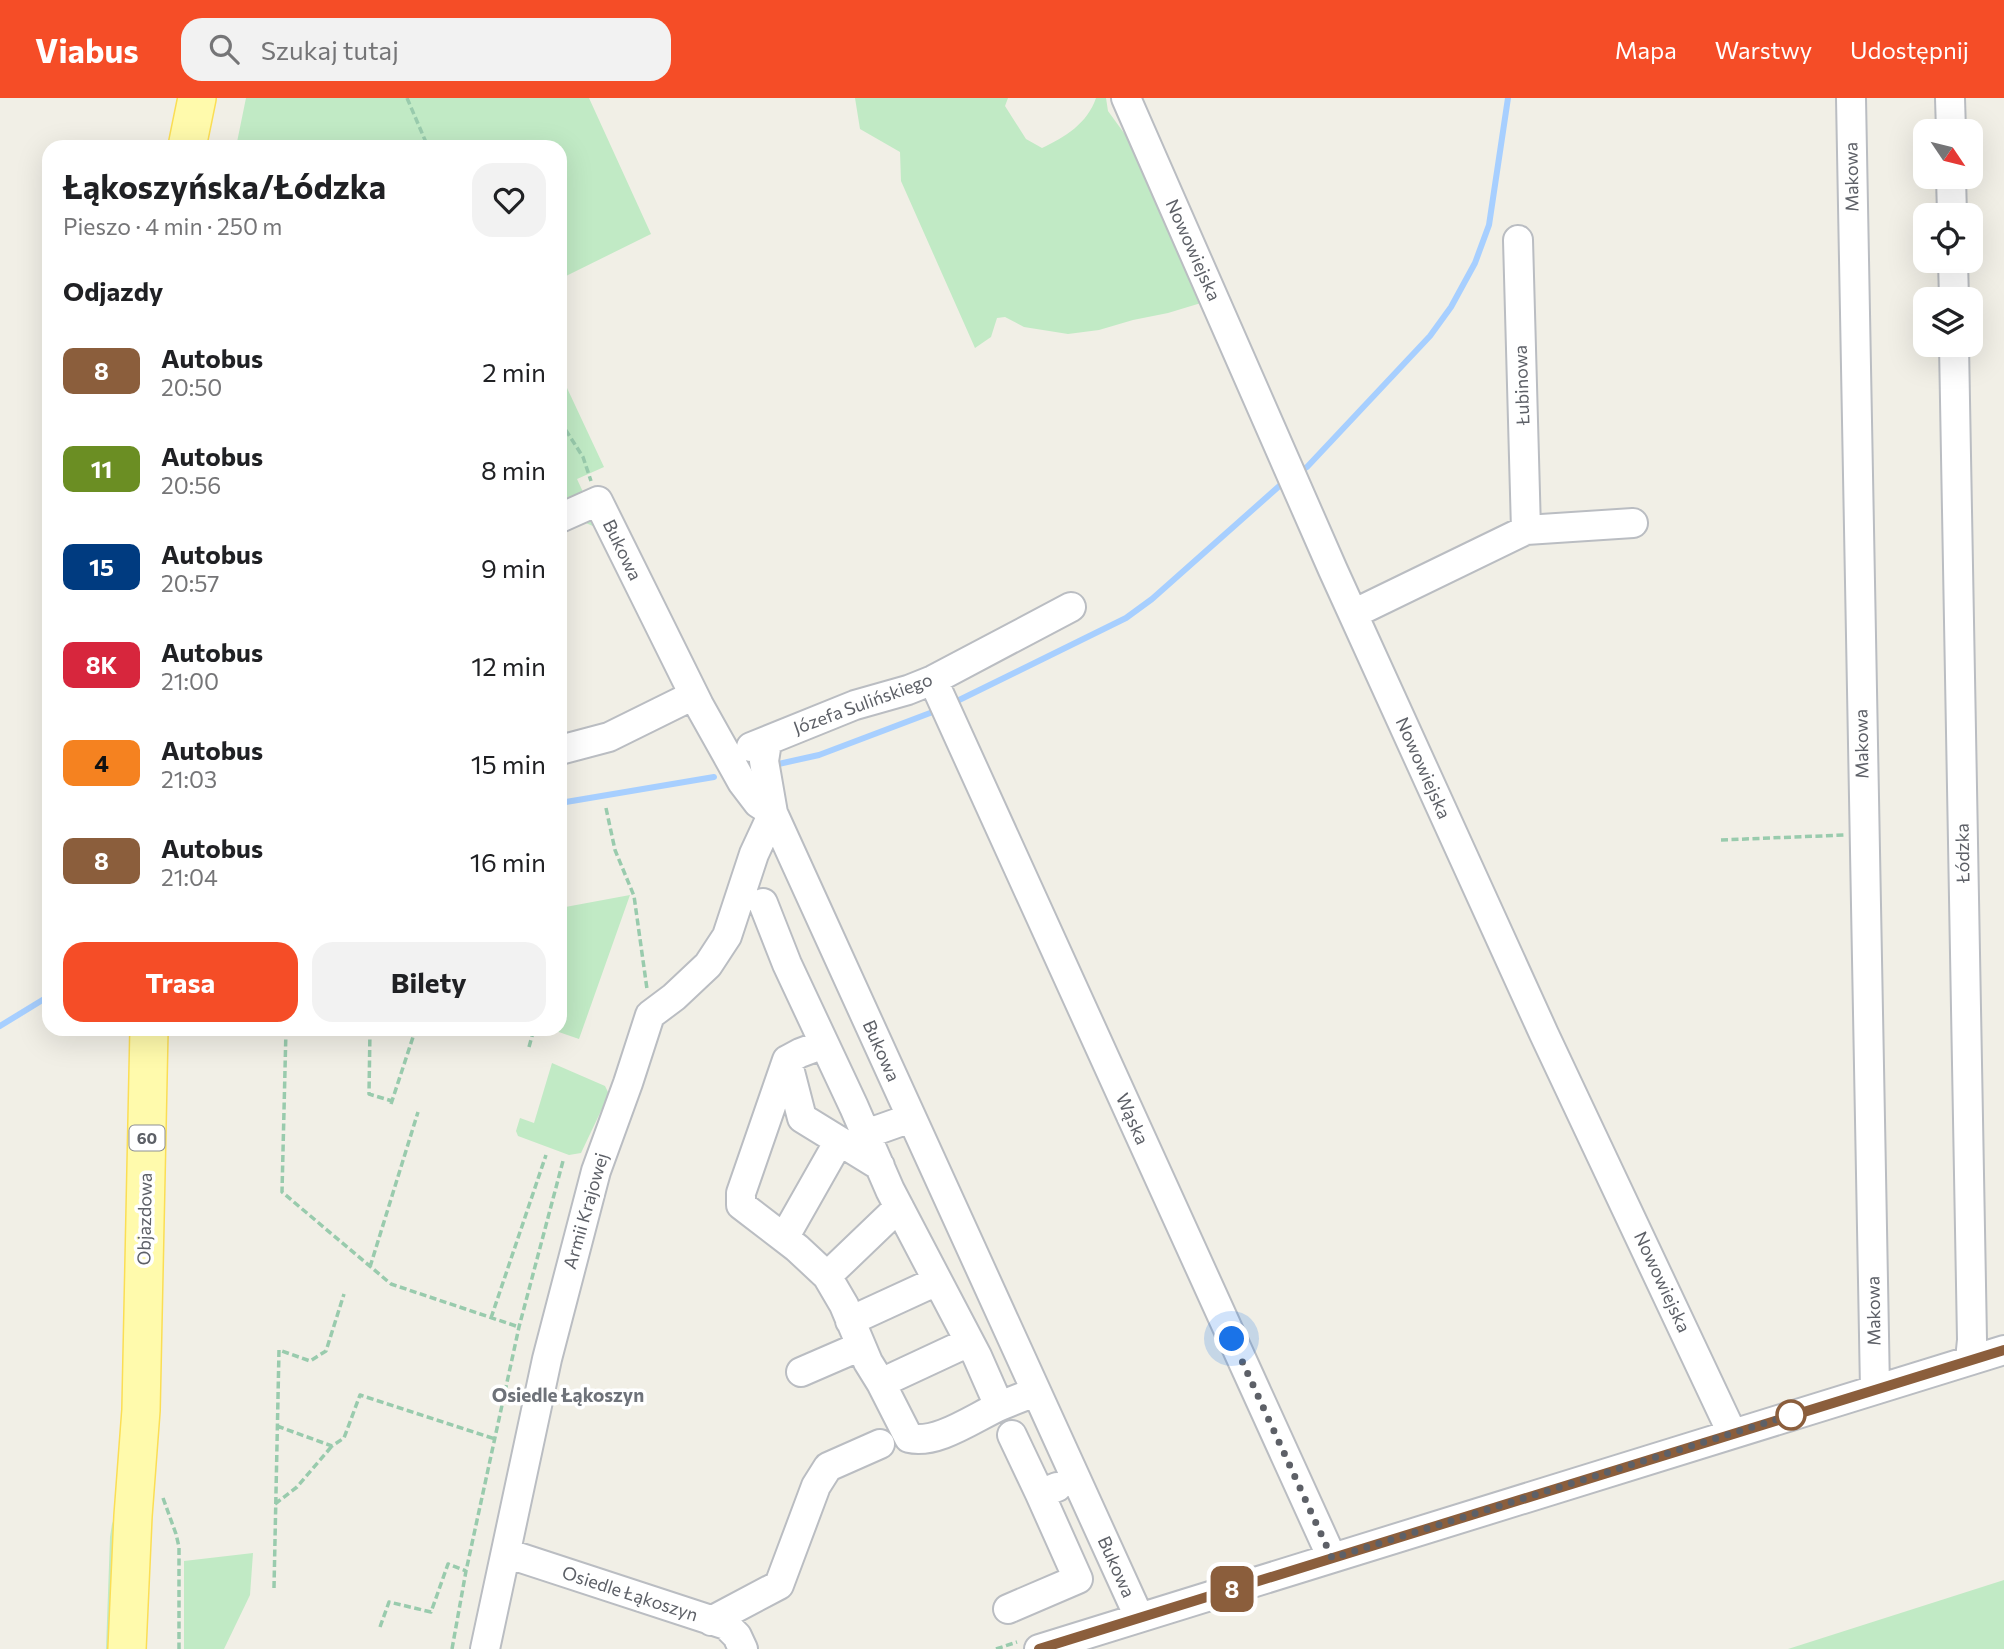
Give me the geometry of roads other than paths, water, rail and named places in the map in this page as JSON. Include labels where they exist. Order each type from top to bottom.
[{"type":"main road","points":[[188,140],[197,98]]},
{"type":"main road","name":"Objazdowa","points":[[127,1649],[141,1410],[149,1036]]},
{"type":"main road","name":"Objazdowa","points":[[141,1410],[149,1483],[147,1649]]},
{"type":"street","name":"Nowowiejska","points":[[1126,98],[1353,614],[1544,1034],[1732,1433]]},
{"type":"street","name":"Makowa","points":[[1851,98],[1875,1390]]},
{"type":"street","points":[[1950,98],[1951,119]]},
{"type":"street","name":"Łubinowa","points":[[1518,240],[1526,530]]},
{"type":"street","name":"Łódzka","points":[[1954,357],[1972,1312],[1970,1360]]},
{"type":"street","name":"Bukowa","points":[[567,515],[598,501],[694,695],[742,782],[758,803],[773,813],[1139,1617]]},
{"type":"street","points":[[1353,614],[1526,530],[1633,523]]},
{"type":"street","name":"Józefa Sulińskiego","points":[[727,755],[767,742],[779,734],[855,705],[933,680],[1071,607]]},
{"type":"street","name":"Wąska","points":[[933,680],[1332,1558]]},
{"type":"street","points":[[567,748],[610,737],[694,695]]},
{"type":"street","points":[[767,742],[764,761],[773,813]]},
{"type":"street","name":"Armii Krajowej","points":[[485,1649],[547,1359],[596,1171],[650,1015],[708,965],[727,936],[754,854],[773,813]]},
{"type":"street","points":[[762,903],[824,1044],[853,1138]]},
{"type":"street","points":[[824,1044],[787,1060],[741,1193],[741,1205],[827,1276],[868,1362],[909,1438],[932,1438],[999,1406],[1036,1392]]},
{"type":"street","points":[[787,1060],[802,1118],[853,1138],[880,1166],[999,1406]]},
{"type":"street","points":[[784,1238],[853,1138],[911,1118]]},
{"type":"street","points":[[827,1276],[899,1207]]},
{"type":"street","points":[[801,1372],[856,1333],[969,1244]]},
{"type":"street","points":[[881,1383],[969,1342]]},
{"type":"street","points":[[1042,1649],[2004,1350]]},
{"type":"street","points":[[1008,1609],[1078,1579],[1012,1435]]},
{"type":"street","points":[[711,1620],[779,1585],[816,1486],[828,1467],[880,1444]]},
{"type":"street","points":[[1040,1494],[1076,1479]]},
{"type":"street","name":"Osiedle Łąkoszyn","points":[[506,1553],[726,1625],[737,1636],[743,1649]]},
{"type":"waterway","points":[[1297,473],[1307,467],[1430,336],[1451,307],[1475,263],[1489,225],[1508,98]]},
{"type":"waterway","points":[[953,703],[1126,618],[1152,599],[1285,481]]},
{"type":"waterway","points":[[774,765],[819,755],[938,710]]},
{"type":"waterway","points":[[567,802],[714,777]]},
{"type":"waterway","points":[[0,1026],[42,1000]]},
{"type":"district","name":"Osiedle Łąkoszyn","points":[[568,1395]]}]
